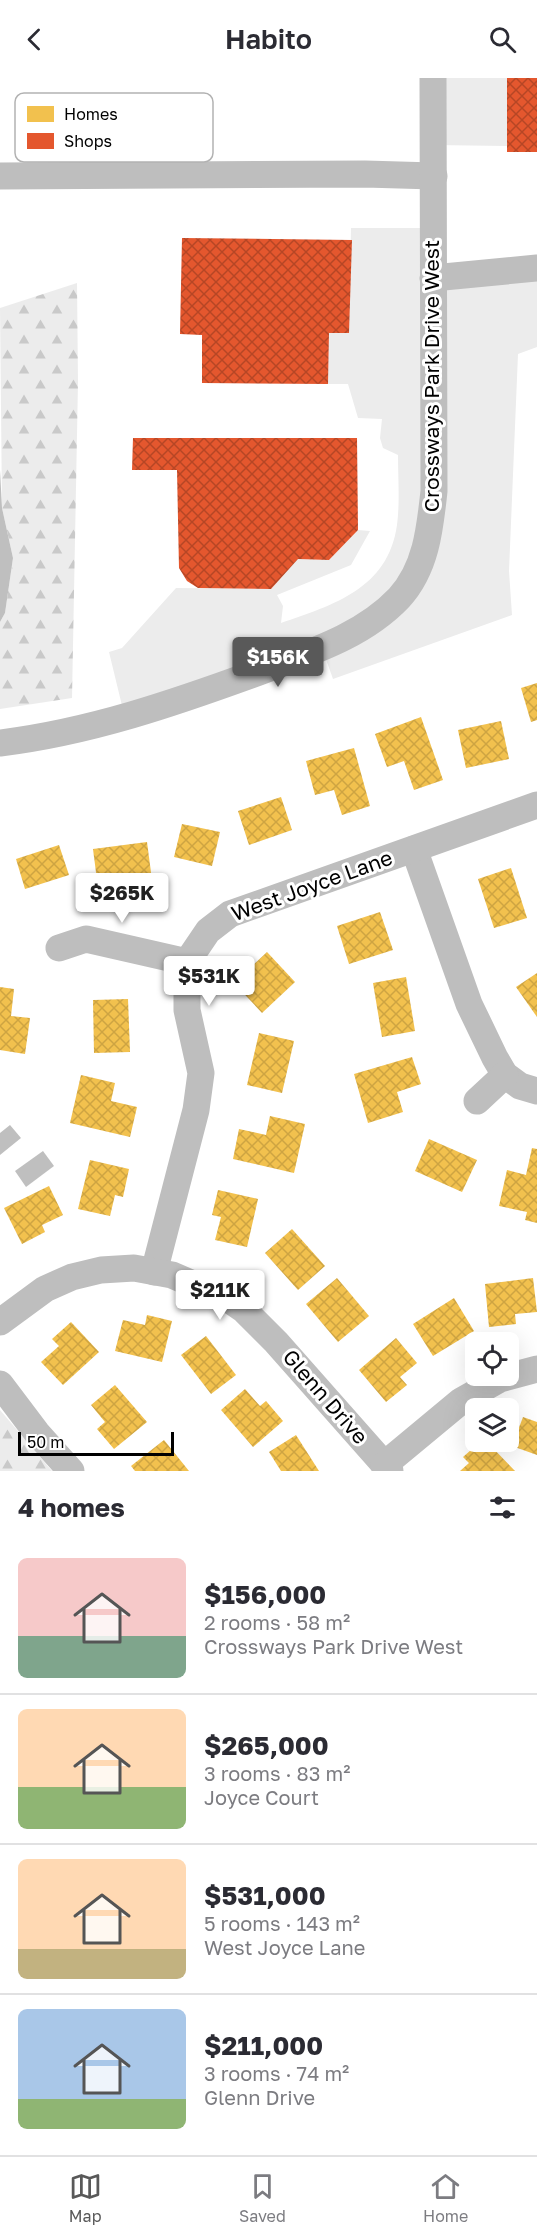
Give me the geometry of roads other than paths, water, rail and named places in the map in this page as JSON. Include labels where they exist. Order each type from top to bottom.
[{"type":"street","name":"Crossways Park Drive West","points":[[0,743],[48,738],[125,718],[204,692],[322,648],[373,621],[400,597],[422,558],[429,533],[434,491],[433,78]]},
{"type":"street","points":[[0,176],[365,174],[434,176]]},
{"type":"street","points":[[433,278],[537,268]]},
{"type":"street","name":"West Joyce Lane","points":[[187,962],[208,931],[230,914],[537,806]]},
{"type":"street","name":"West Joyce Lane","points":[[414,849],[469,1004],[495,1058],[505,1074],[520,1086],[537,1091]]},
{"type":"street","points":[[58,948],[87,939],[187,962],[187,1010],[201,1073],[196,1110],[154,1272]]},
{"type":"street","points":[[477,1101],[505,1074]]},
{"type":"street","name":"Glenn Drive","points":[[0,1322],[45,1288],[101,1269],[134,1268],[172,1275],[228,1299],[244,1310],[276,1342],[387,1468]]},
{"type":"street","points":[[387,1468],[461,1401],[500,1379],[537,1369]]},
{"type":"street","points":[[0,1384],[37,1433],[71,1471]]}]
